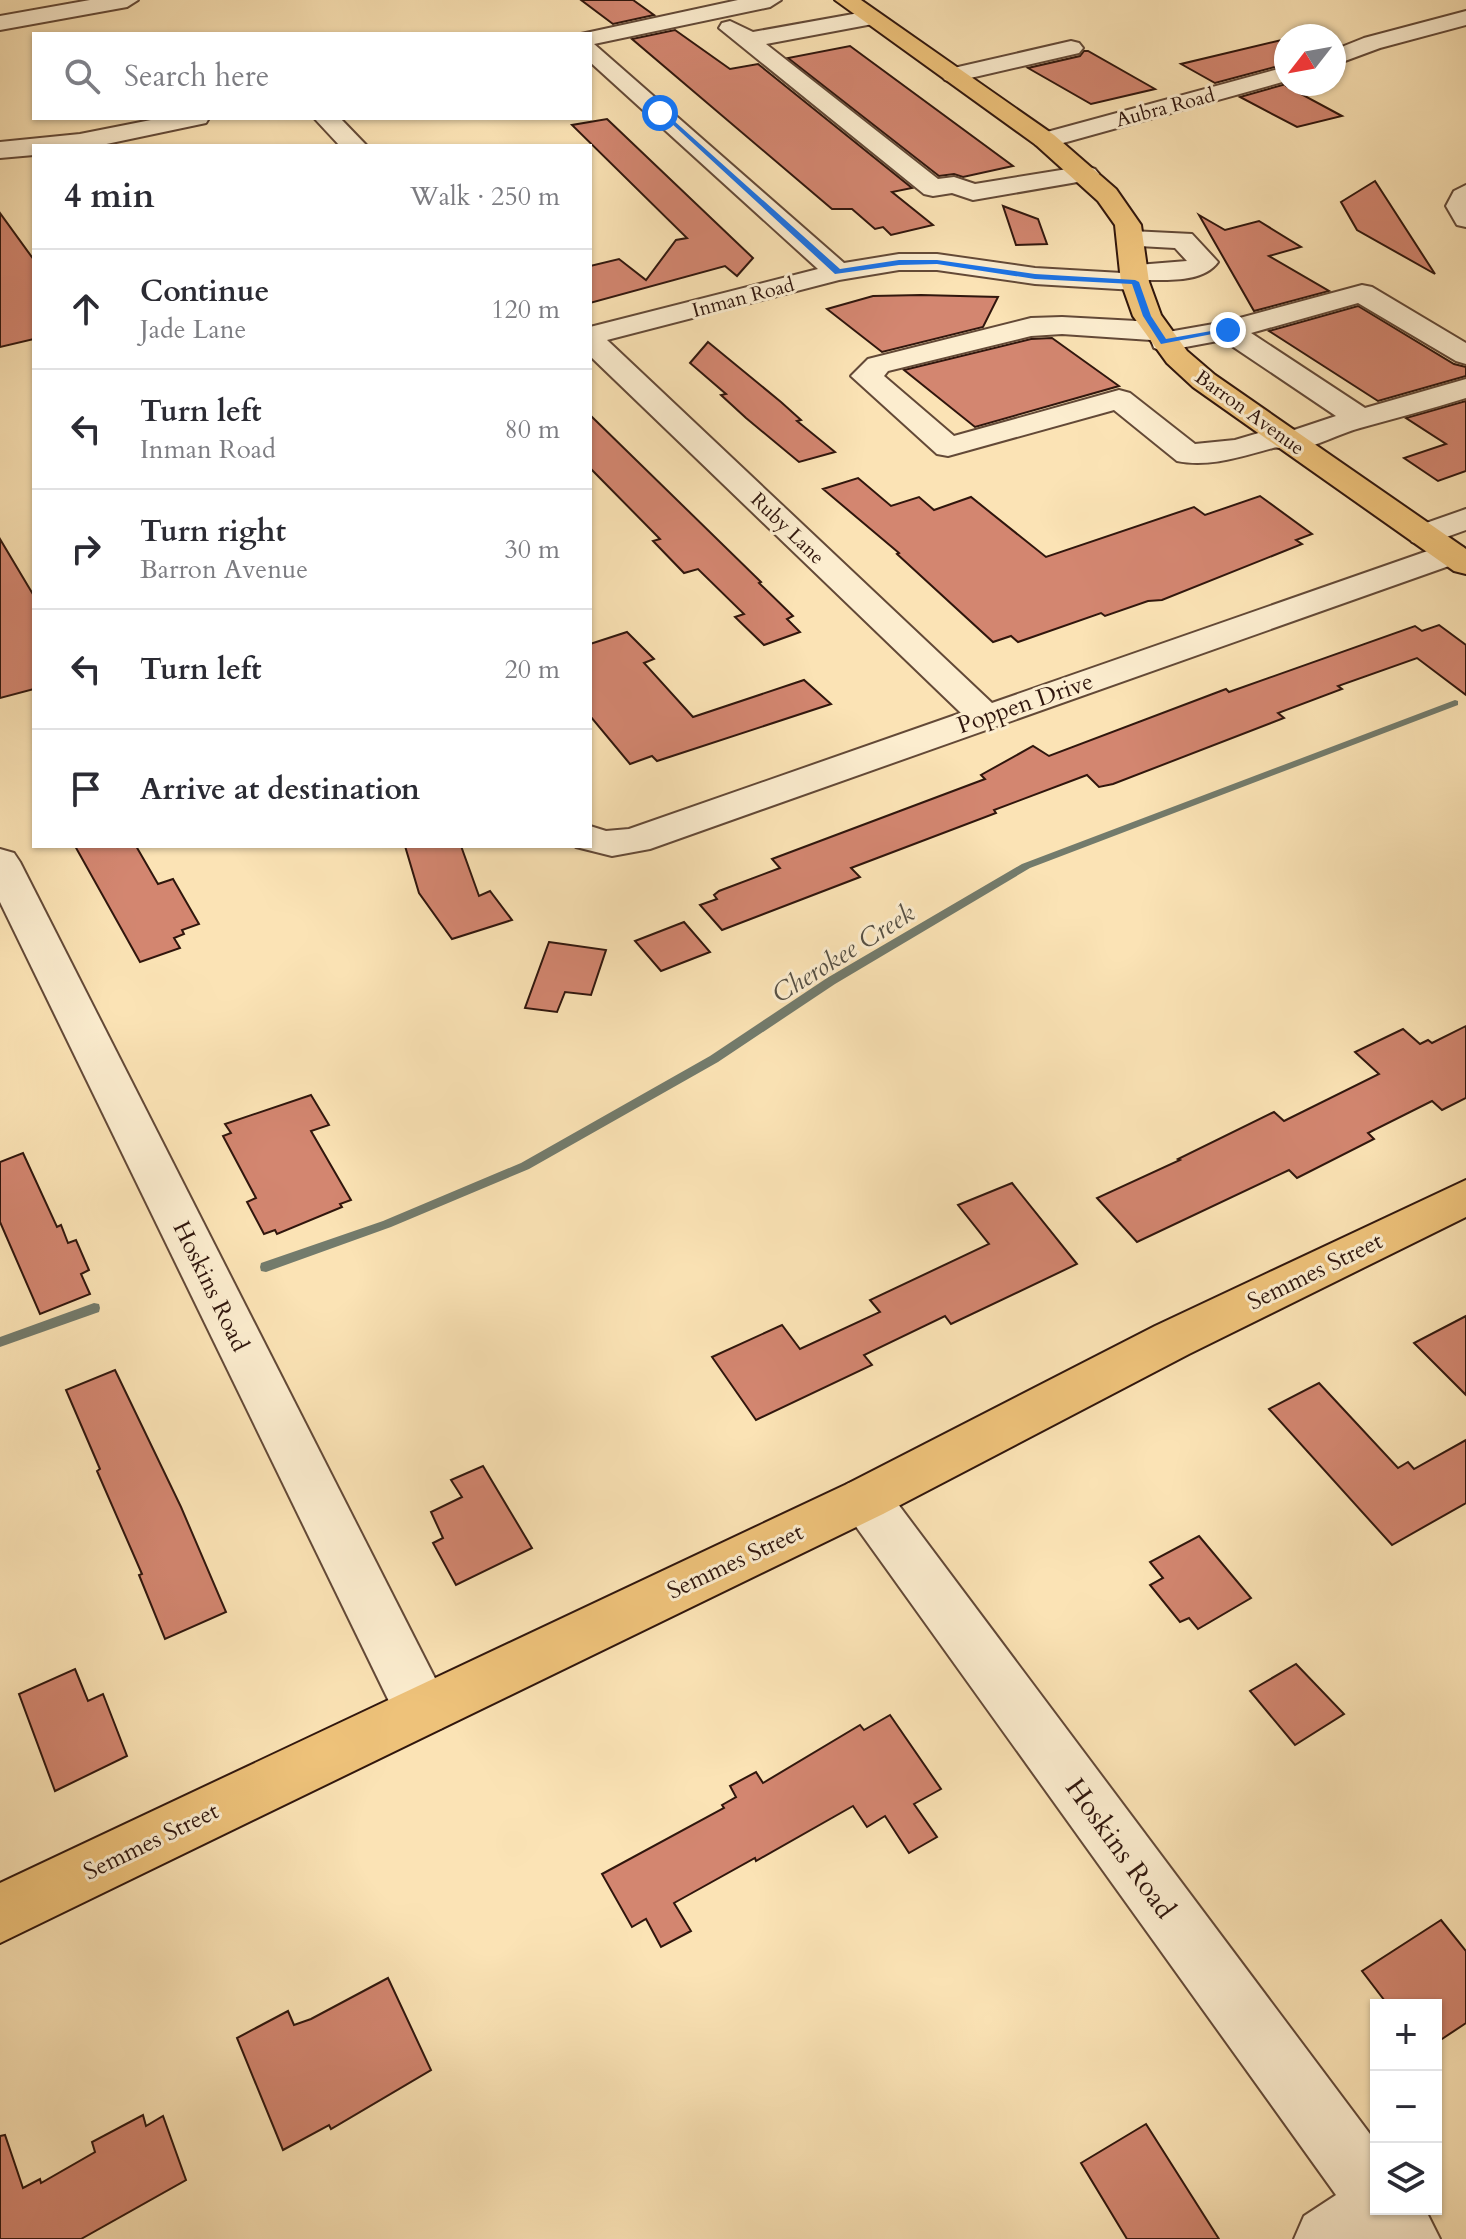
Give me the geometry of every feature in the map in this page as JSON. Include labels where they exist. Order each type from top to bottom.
[{"type":"main road","name":"Barron Avenue","points":[[846,0],[1045,140],[1086,174],[1119,209],[1128,225],[1141,304],[1160,336],[1204,381],[1447,551]]},
{"type":"main road","name":"Semmes Street","points":[[0,1914],[865,1499],[1172,1340],[1466,1197]]},
{"type":"street","points":[[0,23],[127,0]]},
{"type":"street","points":[[715,18],[770,0]]},
{"type":"street","points":[[1446,0],[1466,16]]},
{"type":"street","points":[[592,38],[782,10],[804,9],[829,25]]},
{"type":"street","points":[[1346,53],[1466,16]]},
{"type":"street","points":[[715,18],[749,40],[763,55],[933,188],[954,185],[973,192],[1086,174]]},
{"type":"street","points":[[749,40],[870,18]]},
{"type":"street","points":[[953,75],[1071,48]]},
{"type":"street","points":[[592,52],[838,272]]},
{"type":"street","points":[[998,65],[1024,83]]},
{"type":"street","name":"Aubra Road","points":[[1045,140],[1274,77]]},
{"type":"street","points":[[62,144],[187,120]]},
{"type":"street","points":[[328,120],[352,144]]},
{"type":"street","points":[[0,150],[32,147]]},
{"type":"street","points":[[1466,193],[1459,201],[1459,208],[1466,219]]},
{"type":"street","name":"Inman Road","points":[[592,337],[838,272],[899,262],[937,262],[1035,276],[1135,277],[1199,267],[1204,262],[1182,240],[1131,239]]},
{"type":"street","points":[[1466,355],[1362,293],[1228,330],[1160,336],[1057,324],[1031,327],[878,365],[866,376],[948,447],[1119,399],[1188,454],[1238,449],[1286,438],[1359,418],[1374,417],[1466,388]]},
{"type":"street","points":[[1228,330],[1359,418]]},
{"type":"street","name":"Ruby Lane","points":[[592,340],[986,717]]},
{"type":"street","name":"Poppen Drive","points":[[593,846],[636,840],[1447,551],[1466,519]]},
{"type":"street","name":"Hoskins Road","points":[[0,862],[422,1710]]},
{"type":"street","name":"Hoskins Road","points":[[865,1499],[1370,2188]]},
{"type":"street","points":[[1327,2239],[1370,2211]]},
{"type":"street","points":[[1389,2215],[1407,2239]]},
{"type":"building","points":[[581,0],[633,0],[654,15],[613,24]]},
{"type":"building","points":[[675,30],[730,69],[758,64],[912,188],[892,192],[933,225],[891,235],[883,227],[875,229],[852,209],[832,209],[632,39]]},
{"type":"building","points":[[1274,42],[1274,67],[1215,83],[1181,64]]},
{"type":"building","points":[[850,46],[1013,166],[963,177],[954,174],[939,176],[788,58]]},
{"type":"building","points":[[1084,51],[1155,89],[1091,104],[1028,68],[1080,56]]},
{"type":"building","points":[[1274,87],[1274,96],[1305,96],[1342,116],[1297,127],[1240,97]]},
{"type":"building","points":[[607,119],[753,258],[737,276],[725,266],[592,302],[592,266],[619,259],[646,280],[676,240],[687,238],[572,125]]},
{"type":"building","points":[[1375,181],[1435,274],[1357,230],[1341,202]]},
{"type":"building","points":[[1003,206],[1038,219],[1047,244],[1016,245]]},
{"type":"building","points":[[0,213],[32,257],[32,339],[0,347]]},
{"type":"building","points":[[1199,215],[1225,230],[1259,221],[1301,247],[1269,256],[1329,291],[1254,311]]},
{"type":"building","points":[[873,296],[998,297],[983,327],[882,352],[827,309]]},
{"type":"building","points":[[1358,306],[1454,364],[1466,367],[1466,376],[1378,401],[1269,331]]},
{"type":"building","points":[[1052,338],[1119,386],[975,427],[904,370],[1031,339]]},
{"type":"building","points":[[708,342],[781,402],[801,420],[797,421],[835,452],[799,462],[746,418],[721,395],[726,394],[690,363]]},
{"type":"building","points":[[1466,401],[1466,471],[1438,481],[1404,458],[1446,444],[1406,418]]},
{"type":"building","points":[[592,417],[761,582],[793,616],[787,619],[800,632],[764,645],[735,617],[744,614],[698,569],[684,573],[653,541],[660,539],[592,470]]},
{"type":"building","points":[[858,478],[891,506],[919,497],[934,510],[971,497],[1046,557],[1194,507],[1205,515],[1260,496],[1312,534],[1296,540],[1302,544],[1162,600],[1148,601],[1105,616],[1101,613],[1018,642],[1011,636],[993,642],[899,553],[823,489]]},
{"type":"building","points":[[0,539],[32,593],[32,690],[0,698]]},
{"type":"building","points":[[1439,625],[1466,645],[1466,695],[1417,658],[1338,686],[1342,689],[1278,713],[1284,718],[1113,784],[1099,787],[1087,775],[994,810],[996,813],[851,868],[860,877],[722,930],[700,905],[717,899],[714,895],[719,891],[780,868],[772,859],[985,779],[981,775],[1033,746],[1049,756],[1226,689],[1229,692],[1415,626],[1422,631]]},
{"type":"building","points":[[627,632],[654,659],[644,663],[693,717],[804,680],[831,704],[657,761],[652,756],[630,764],[592,718],[592,643]]},
{"type":"building","points":[[76,848],[137,848],[158,884],[173,879],[199,924],[182,930],[184,934],[174,938],[180,948],[140,962]]},
{"type":"building","points":[[406,848],[462,848],[479,896],[490,891],[512,920],[452,939],[419,893]]},
{"type":"building","points":[[684,922],[710,952],[661,971],[635,941]]},
{"type":"building","points":[[549,942],[606,950],[591,995],[565,992],[557,1012],[525,1008]]},
{"type":"building","points":[[1466,1026],[1466,1098],[1442,1110],[1432,1101],[1368,1133],[1374,1139],[1297,1178],[1289,1170],[1137,1242],[1097,1198],[1274,1112],[1284,1121],[1379,1074],[1355,1052],[1403,1029],[1420,1044],[1428,1040],[1432,1043]]},
{"type":"building","points":[[311,1095],[329,1125],[311,1131],[351,1200],[340,1204],[342,1207],[277,1234],[275,1230],[264,1234],[247,1202],[256,1198],[223,1136],[231,1133],[225,1124]]},
{"type":"building","points":[[23,1153],[57,1227],[61,1225],[68,1243],[76,1240],[89,1270],[81,1274],[90,1294],[40,1314],[0,1222],[0,1162]]},
{"type":"building","points":[[1012,1183],[1077,1264],[951,1324],[945,1316],[864,1355],[872,1365],[756,1420],[712,1357],[782,1325],[800,1349],[880,1312],[870,1300],[989,1244],[958,1205]]},
{"type":"building","points":[[1466,1316],[1466,1395],[1414,1343]]},
{"type":"building","points":[[115,1370],[181,1507],[226,1612],[165,1639],[139,1575],[142,1574],[66,1390]]},
{"type":"building","points":[[1319,1383],[1398,1468],[1408,1462],[1414,1469],[1466,1440],[1466,1503],[1392,1545],[1269,1409]]},
{"type":"building","points":[[483,1466],[532,1548],[456,1585],[433,1543],[443,1538],[431,1512],[462,1497],[451,1480]]},
{"type":"building","points":[[1199,1536],[1251,1598],[1198,1629],[1189,1618],[1180,1622],[1150,1585],[1163,1578],[1150,1562]]},
{"type":"building","points":[[1296,1664],[1344,1714],[1295,1745],[1250,1691]]},
{"type":"building","points":[[75,1669],[88,1701],[103,1694],[127,1756],[55,1791],[19,1694]]},
{"type":"building","points":[[890,1715],[941,1789],[914,1804],[937,1837],[909,1853],[885,1816],[867,1827],[853,1806],[674,1903],[691,1931],[661,1947],[646,1919],[632,1927],[602,1874],[724,1808],[722,1805],[736,1797],[730,1786],[756,1772],[763,1783],[860,1725],[864,1730]]},
{"type":"building","points":[[1441,1920],[1466,1951],[1466,2023],[1442,2039],[1442,1999],[1383,1999],[1362,1971]]},
{"type":"building","points":[[388,1978],[431,2070],[331,2129],[329,2125],[283,2150],[237,2038],[288,2011],[294,2025],[311,2019]]},
{"type":"building","points":[[143,2115],[146,2126],[163,2116],[186,2180],[81,2239],[0,2239],[0,2136],[5,2135],[23,2188],[40,2179],[41,2183],[95,2152],[92,2142]]},
{"type":"building","points":[[1146,2124],[1219,2239],[1127,2239],[1081,2163]]},
{"type":"waterway","name":"Cherokee Creek","points":[[266,1267],[387,1224],[525,1166],[714,1059],[831,981],[1026,866],[1455,703]]},
{"type":"waterway","name":"Cherokee Creek","points":[[0,1342],[94,1308]]},
{"type":"route","points":[[660,113],[838,272],[899,262],[937,262],[1035,276],[1135,282],[1141,304],[1164,342],[1228,330]]}]
